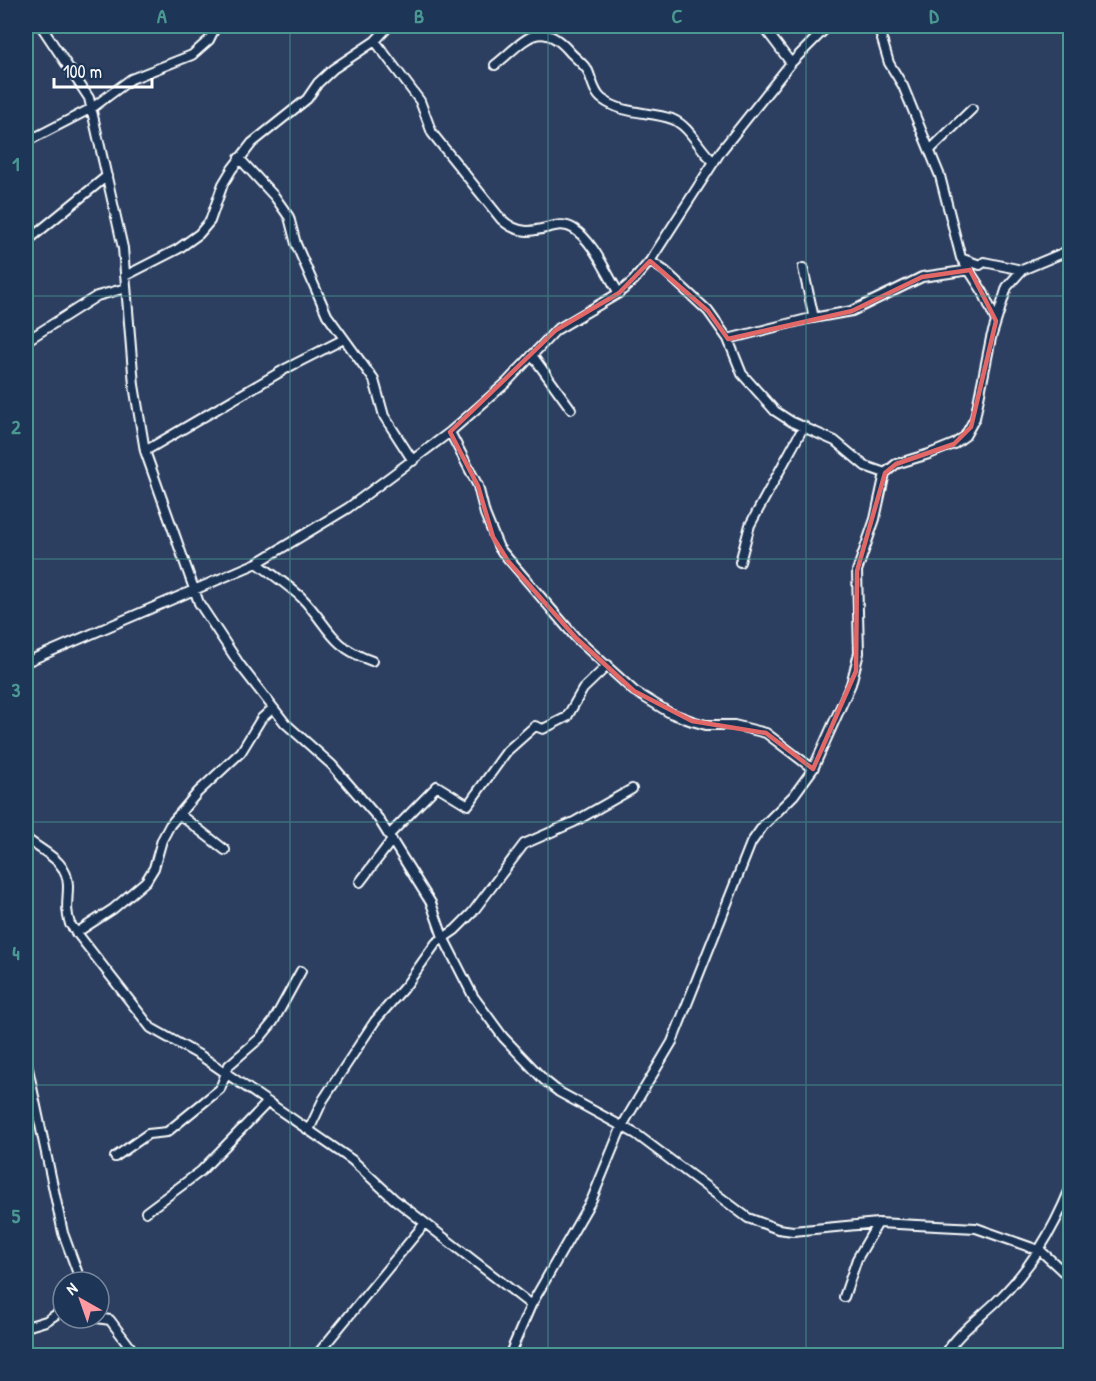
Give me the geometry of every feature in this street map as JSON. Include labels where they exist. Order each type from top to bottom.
[{"type":"street","points":[[41,26],[84,90],[92,108],[123,248],[134,385],[145,451],[193,591],[240,665],[273,708],[351,785],[390,838],[431,903],[443,937],[485,1014],[526,1063],[559,1092],[622,1126],[677,1163],[748,1218],[762,1224],[793,1231],[878,1223],[976,1228],[1041,1251],[1071,1278]]},
{"type":"street","points":[[26,142],[92,108],[131,80],[192,55],[209,40],[216,26]]},
{"type":"street","points":[[125,276],[178,249],[199,234],[210,221],[223,184],[238,158],[252,143],[307,99],[318,83],[333,69],[375,41],[389,26]]},
{"type":"street","points":[[763,26],[791,63]]},
{"type":"street","points":[[26,662],[257,563],[348,508],[450,432],[506,383],[570,319],[619,293],[650,261],[714,161],[791,63],[828,26]]},
{"type":"street","points":[[878,26],[889,63],[903,86],[940,176],[961,258],[970,270],[996,321]]},
{"type":"street","points":[[495,65],[532,36],[540,33],[554,35],[583,64],[603,100],[643,115],[671,119],[679,123],[699,149],[714,161]]},
{"type":"street","points":[[375,41],[420,101],[432,133],[501,219],[514,229],[524,232],[562,225],[574,229],[584,237],[619,293]]},
{"type":"street","points":[[930,150],[972,109]]},
{"type":"street","points":[[238,158],[275,197],[289,217],[296,244],[331,321],[374,380],[384,416],[413,461]]},
{"type":"street","points":[[26,242],[107,176]]},
{"type":"street","points":[[509,1356],[531,1305],[592,1199],[622,1126],[672,1042],[756,834],[794,795],[813,769],[835,725],[856,671],[859,653],[857,571],[876,519],[885,473],[896,464],[954,444],[971,427],[996,321],[1007,287],[1022,270],[1071,250]]},
{"type":"street","points":[[961,258],[980,265],[984,262],[1022,270]]},
{"type":"street","points":[[650,261],[665,271],[708,311],[728,339],[749,384],[783,417],[835,441],[865,466],[885,473]]},
{"type":"street","points":[[803,268],[814,318]]},
{"type":"street","points":[[728,339],[852,311],[922,277],[970,270]]},
{"type":"street","points":[[26,341],[97,296],[126,288]]},
{"type":"street","points":[[145,451],[287,368],[344,339]]},
{"type":"street","points":[[532,355],[571,409]]},
{"type":"street","points":[[740,562],[750,525],[804,426]]},
{"type":"street","points":[[450,432],[478,486],[499,548],[576,638],[634,691],[670,713],[706,725],[734,724],[766,733],[813,769]]},
{"type":"street","points":[[257,563],[302,598],[329,634],[342,645],[372,661]]},
{"type":"street","points":[[360,882],[390,838],[437,786],[468,805],[507,751],[534,726],[543,729],[567,717],[583,689],[608,665]]},
{"type":"street","points":[[76,933],[113,909],[146,881],[154,868],[162,840],[179,814],[241,752],[261,719],[273,708]]},
{"type":"street","points":[[309,1130],[329,1091],[375,1021],[443,937],[455,930],[472,913],[524,844],[574,822],[632,789]]},
{"type":"street","points":[[179,814],[225,850]]},
{"type":"street","points":[[26,838],[46,850],[66,875],[69,883],[65,906],[70,924],[151,1029],[226,1073],[352,1160],[426,1223],[531,1305]]},
{"type":"street","points":[[115,1157],[148,1134],[168,1132],[220,1089],[229,1065],[260,1038],[273,1022],[301,971]]},
{"type":"street","points":[[26,1059],[63,1233],[77,1270]]},
{"type":"street","points":[[146,1212],[201,1171],[267,1103]]},
{"type":"street","points":[[944,1356],[958,1336],[1027,1270],[1041,1251],[1071,1190]]},
{"type":"street","points":[[316,1356],[426,1223]]},
{"type":"street","points":[[844,1297],[857,1259],[878,1223]]},
{"type":"street","points":[[26,1327],[51,1318]]},
{"type":"street","points":[[111,1321],[137,1356]]},
{"type":"street","points":[[26,1348],[28,1356]]},
{"type":"highlighted area","points":[[650,261],[708,311],[728,339],[852,311],[922,277],[970,270],[996,321],[971,427],[954,444],[896,464],[885,473],[857,571],[856,671],[813,769],[766,733],[692,721],[634,691],[576,638],[508,561],[493,537],[478,486],[450,432],[556,330],[619,293]]}]
